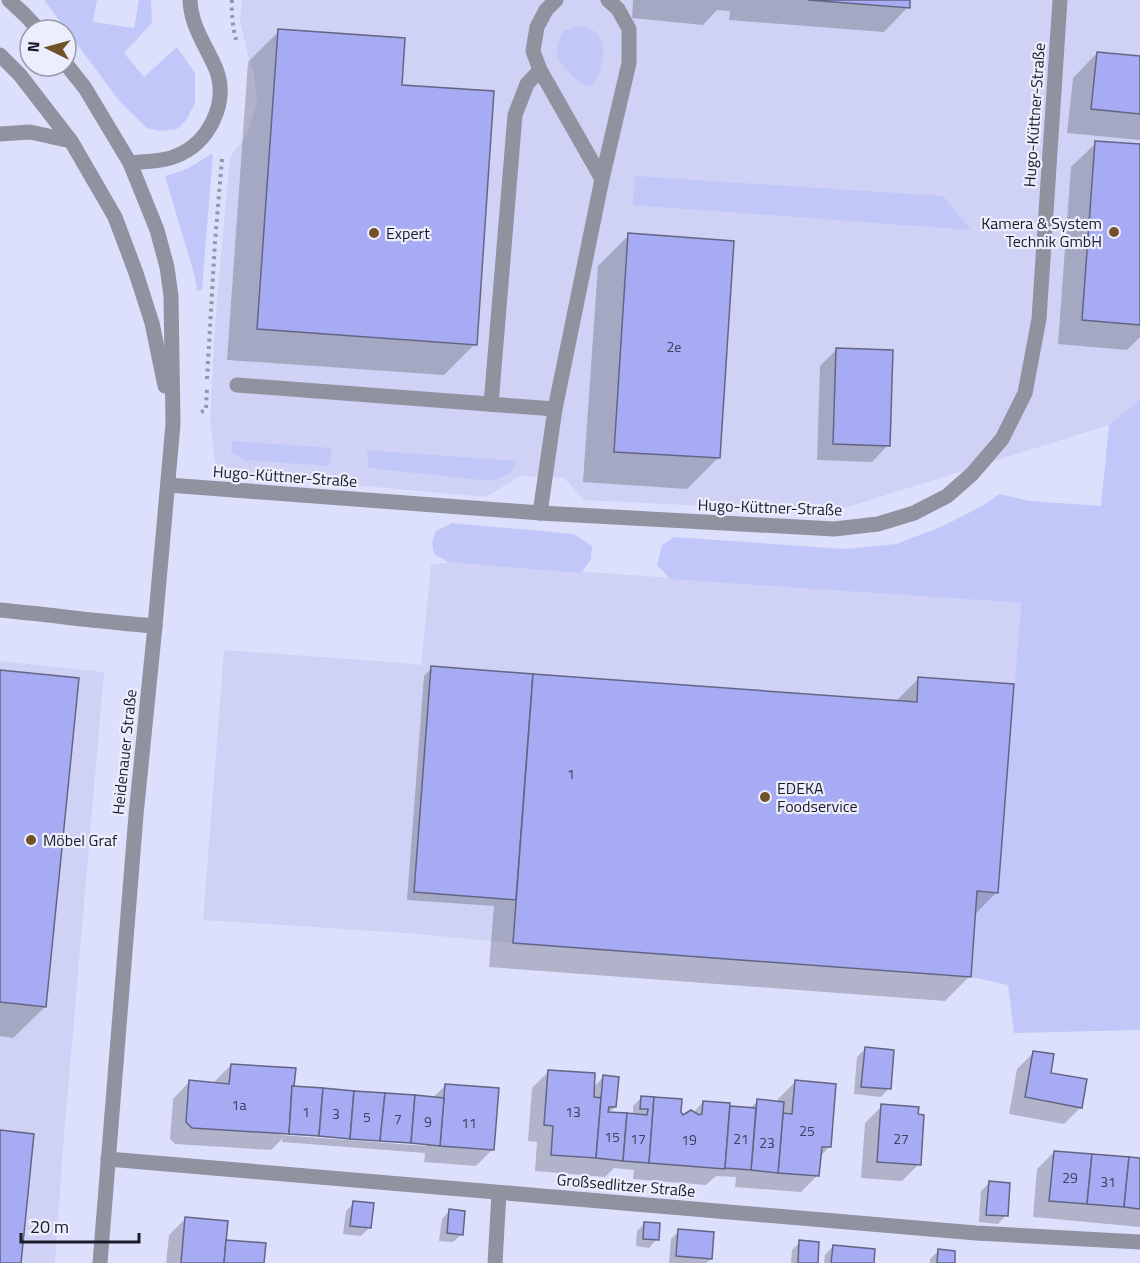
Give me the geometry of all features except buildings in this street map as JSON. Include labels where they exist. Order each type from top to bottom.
[{"type":"street","points":[[9,0],[29,18]]},
{"type":"street","points":[[130,164],[174,157],[192,148],[212,124],[219,105],[220,90],[216,70],[193,22],[190,0]]},
{"type":"street","points":[[556,0],[546,10],[537,27],[533,51],[540,70],[602,179]]},
{"type":"street","points":[[540,513],[555,409],[602,179],[629,63],[629,29],[618,9],[608,0]]},
{"type":"street","name":"Hugo-Küttner-Straße","points":[[168,485],[540,513],[834,530],[878,524],[914,513],[947,496],[972,474],[1002,440],[1025,393],[1039,319],[1060,0]]},
{"type":"street","name":"Heidenauer Straße","points":[[0,55],[20,75],[71,141],[115,217],[152,323],[173,424]]},
{"type":"street","points":[[491,404],[515,116],[527,84],[540,70]]},
{"type":"street","name":"Heidenauer Straße","points":[[77,78],[130,164],[157,230],[167,267],[171,296],[173,424],[136,815],[100,1263]]},
{"type":"street","points":[[0,134],[30,132],[71,141]]},
{"type":"street","points":[[237,385],[555,409]]},
{"type":"street","points":[[0,610],[155,626]]},
{"type":"street","name":"Großsedlitzer Straße","points":[[108,1159],[976,1233],[1140,1242]]},
{"type":"street","points":[[495,1263],[498,1193]]},
{"type":"path","points":[[232,0],[231,9],[238,48]]},
{"type":"path","points":[[173,424],[206,410],[222,156]]},
{"type":"shaded area","points":[[44,0],[97,0],[93,22],[134,28],[139,0],[151,0],[152,23],[124,53],[144,77],[177,47],[195,73],[195,103],[187,119],[177,129],[159,131],[147,128],[121,103],[78,45],[78,18],[57,18]]},
{"type":"shaded area","points":[[242,0],[1140,0],[1140,399],[1109,425],[832,512],[584,500],[564,478],[520,476],[486,497],[229,474],[215,463],[210,420],[216,312],[230,157],[248,133],[257,100],[254,73],[240,20]]},
{"type":"shaded area","points":[[575,27],[594,31],[602,43],[601,67],[591,87],[575,78],[557,54],[558,44],[564,31]]},
{"type":"shaded area","points":[[213,153],[202,289],[197,291],[195,277],[165,176],[187,169]]},
{"type":"shaded area","points":[[635,176],[943,196],[971,230],[633,205]]},
{"type":"shaded area","points":[[1140,399],[1140,1030],[1014,1033],[1008,985],[971,977],[977,891],[998,892],[1021,603],[670,579],[657,565],[662,545],[674,537],[846,549],[896,544],[941,527],[984,505],[999,494],[1030,501],[1101,506],[1109,425]]},
{"type":"shaded area","points":[[232,441],[332,448],[329,466],[245,460],[231,452]]},
{"type":"shaded area","points":[[367,450],[517,461],[510,474],[491,481],[368,468]]},
{"type":"shaded area","points":[[452,523],[574,534],[592,546],[591,559],[581,573],[448,562],[434,554],[432,542],[436,531]]},
{"type":"shaded area","points":[[448,562],[1021,603],[998,893],[977,891],[971,977],[406,933],[203,920],[224,650],[421,665],[431,565]]},
{"type":"shaded area","points":[[0,661],[104,672],[55,1263],[0,1263]]},
{"type":"place","name":"Kamera & System Technik GmbH","points":[[1114,232]]},
{"type":"place","name":"Expert","points":[[374,233]]},
{"type":"place","name":"EDEKA Foodservice","points":[[765,797]]},
{"type":"place","name":"Möbel Graf","points":[[31,840]]}]
